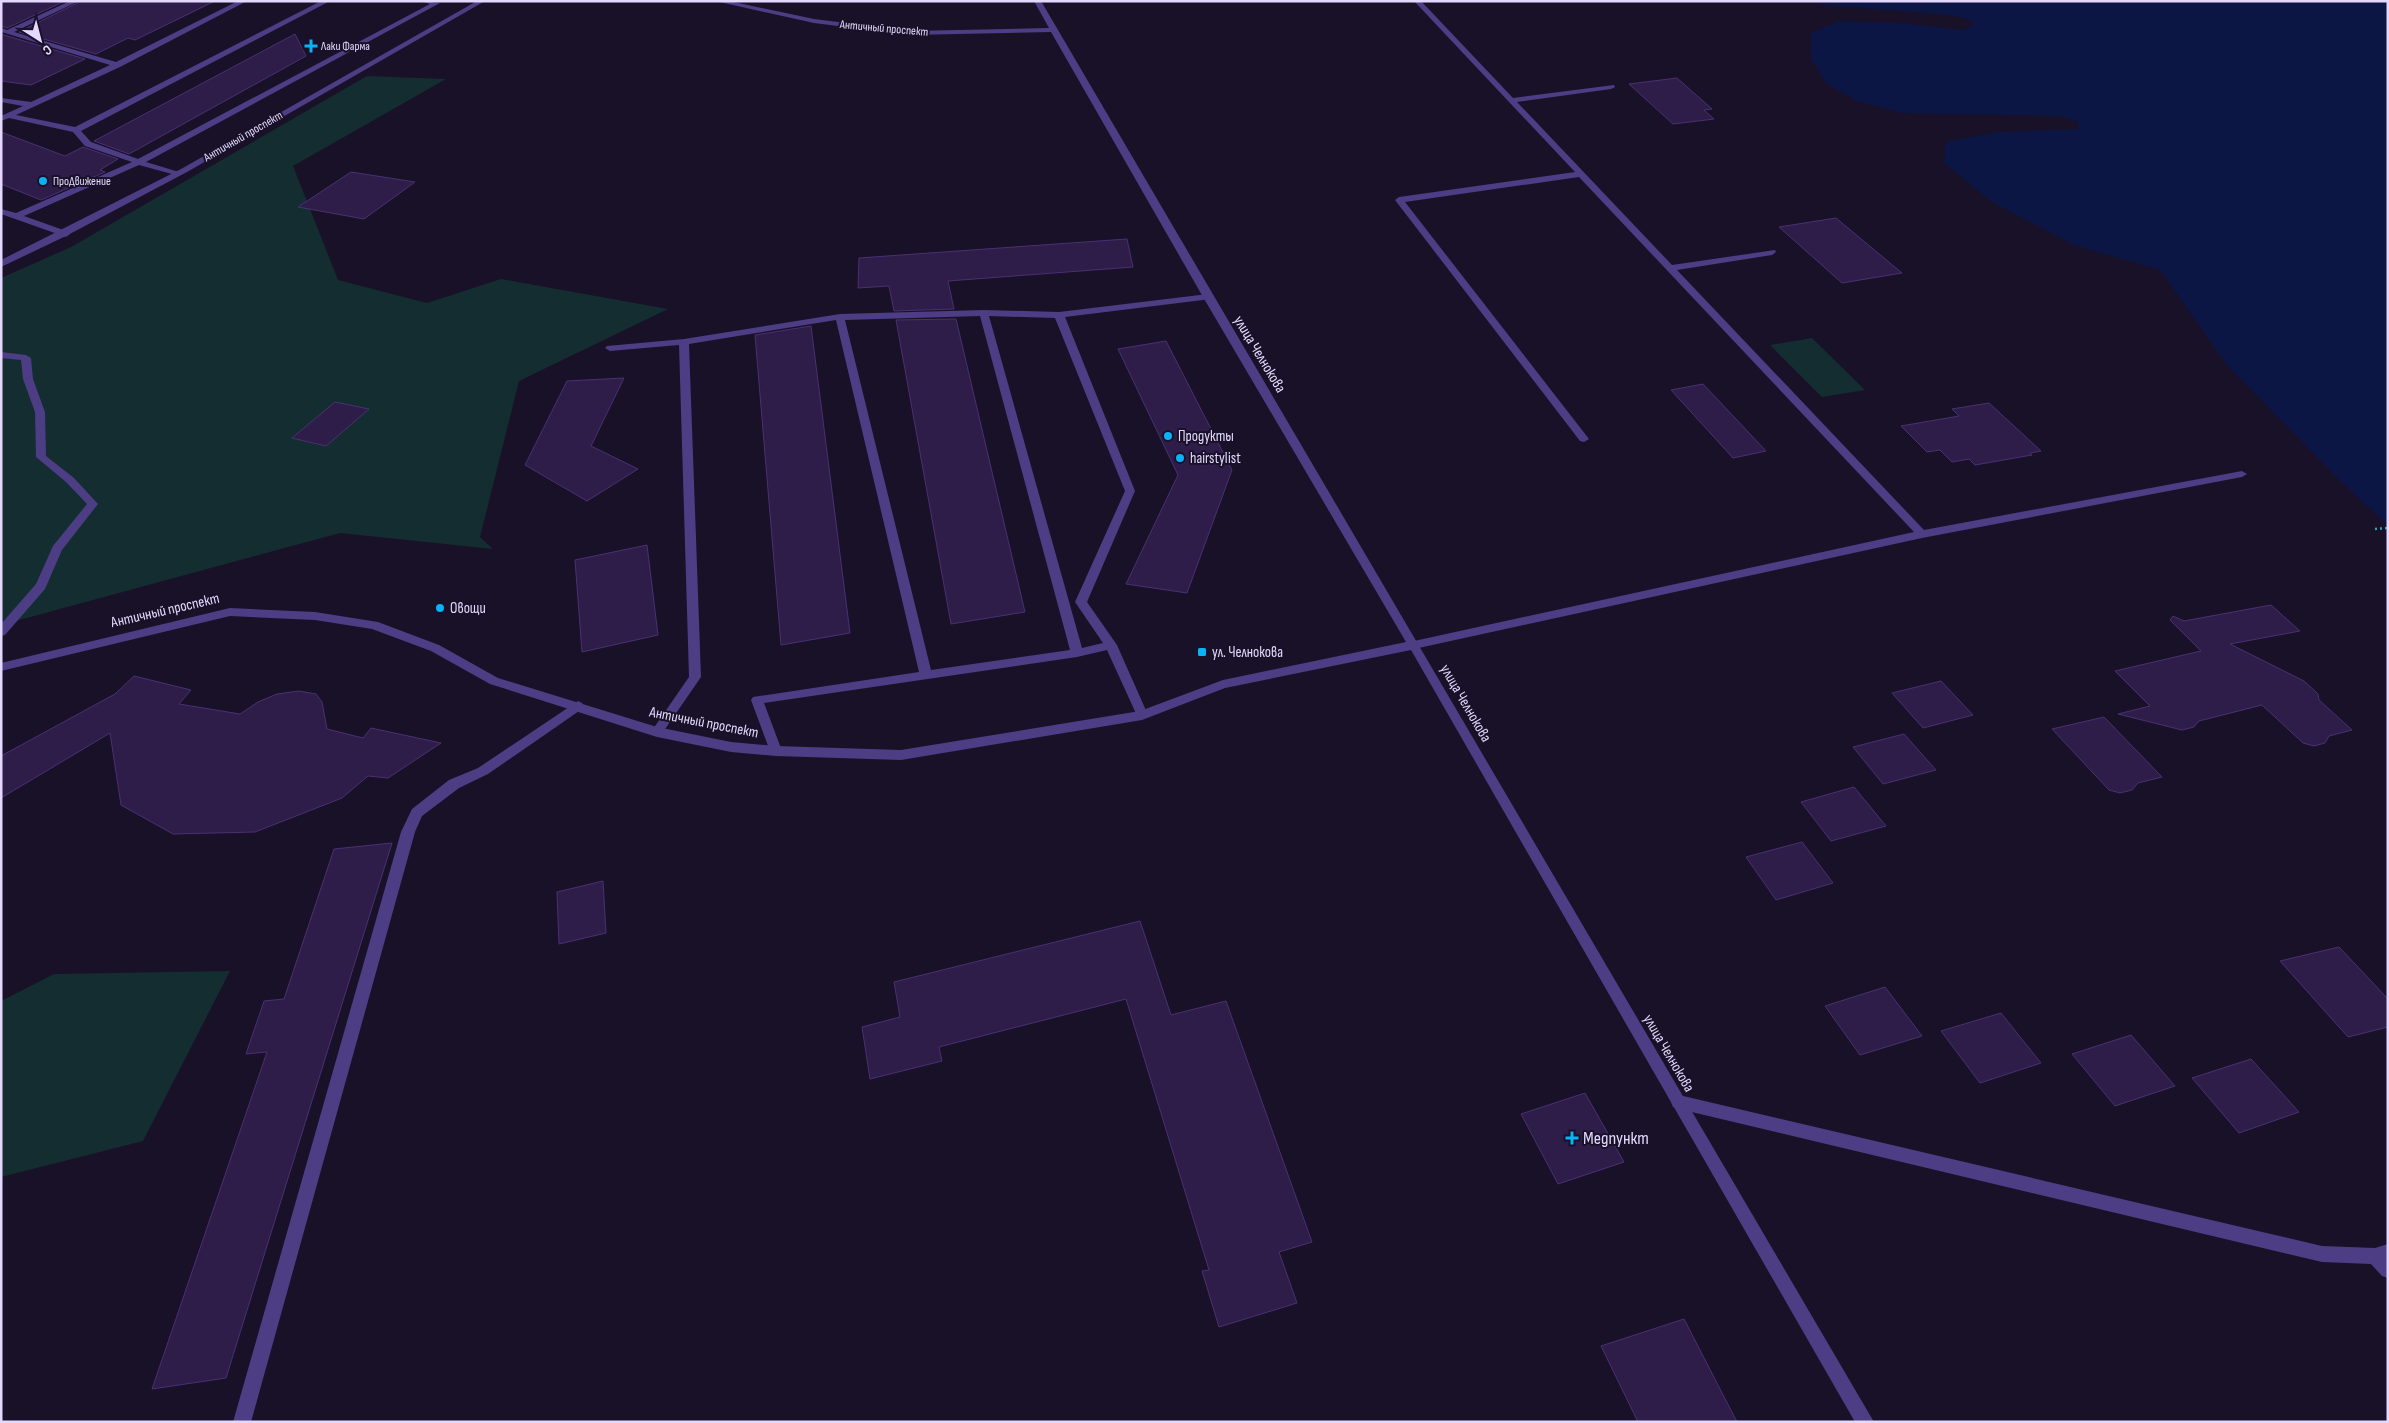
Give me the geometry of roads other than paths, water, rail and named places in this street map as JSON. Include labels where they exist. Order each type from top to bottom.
[{"type":"street","points":[[4,31],[76,1]]},
{"type":"street","points":[[1,119],[117,65],[244,1]]},
{"type":"street","points":[[76,130],[327,1]]},
{"type":"street","points":[[15,217],[139,162],[437,3],[424,1]]},
{"type":"street","name":"Античный проспект","points":[[1,264],[66,234],[176,174],[482,1]]},
{"type":"street","name":"Античный проспект","points":[[718,1],[814,21],[910,32],[1053,30]]},
{"type":"street","name":"улица Челнокова","points":[[1037,1],[1208,297],[1414,645],[1865,1422]]},
{"type":"street","points":[[1417,1],[1922,534]]},
{"type":"street","points":[[4,31],[117,65]]},
{"type":"street","points":[[1511,100],[1611,87]]},
{"type":"street","points":[[1,100],[33,105]]},
{"type":"street","points":[[10,116],[76,130],[88,144],[176,174]]},
{"type":"street","points":[[1581,174],[1400,200],[1584,439]]},
{"type":"street","points":[[1,211],[66,234]]},
{"type":"street","points":[[1670,268],[1772,252]]},
{"type":"street","points":[[610,348],[684,342],[840,317],[984,313],[1059,315],[1208,297]]},
{"type":"street","points":[[984,313],[1077,653]]},
{"type":"street","points":[[1059,315],[1130,491],[1081,602],[1111,645],[1142,715]]},
{"type":"street","points":[[840,317],[926,675]]},
{"type":"street","points":[[657,732],[695,677],[684,342]]},
{"type":"street","points":[[1,355],[26,358],[28,379],[40,412],[41,457],[70,480],[93,504],[57,549],[41,586],[1,632]]},
{"type":"street","name":"Античный проспект","points":[[1,668],[108,640],[230,612],[315,616],[374,625],[435,648],[494,681],[657,732],[731,747],[776,751],[900,755],[1142,715],[1222,684],[1414,645],[1922,534],[2242,474]]},
{"type":"street","points":[[776,751],[757,700],[1077,653],[1111,645]]},
{"type":"street","points":[[242,1422],[408,832],[417,812],[454,784],[483,771],[578,706]]},
{"type":"street","points":[[1678,1102],[2322,1254],[2381,1254],[2388,1270]]},
{"type":"place","name":"Лаки Фарма","points":[[311,46]]},
{"type":"place","name":"ПроДвижение","points":[[43,181]]},
{"type":"place","name":"Продукты","points":[[1168,436]]},
{"type":"place","name":"hairstylist","points":[[1180,458]]},
{"type":"place","name":"Овощи","points":[[440,608]]},
{"type":"place","name":"ул. Челнокова","points":[[1202,652]]},
{"type":"place","name":"Медпункт","points":[[1572,1138]]}]
